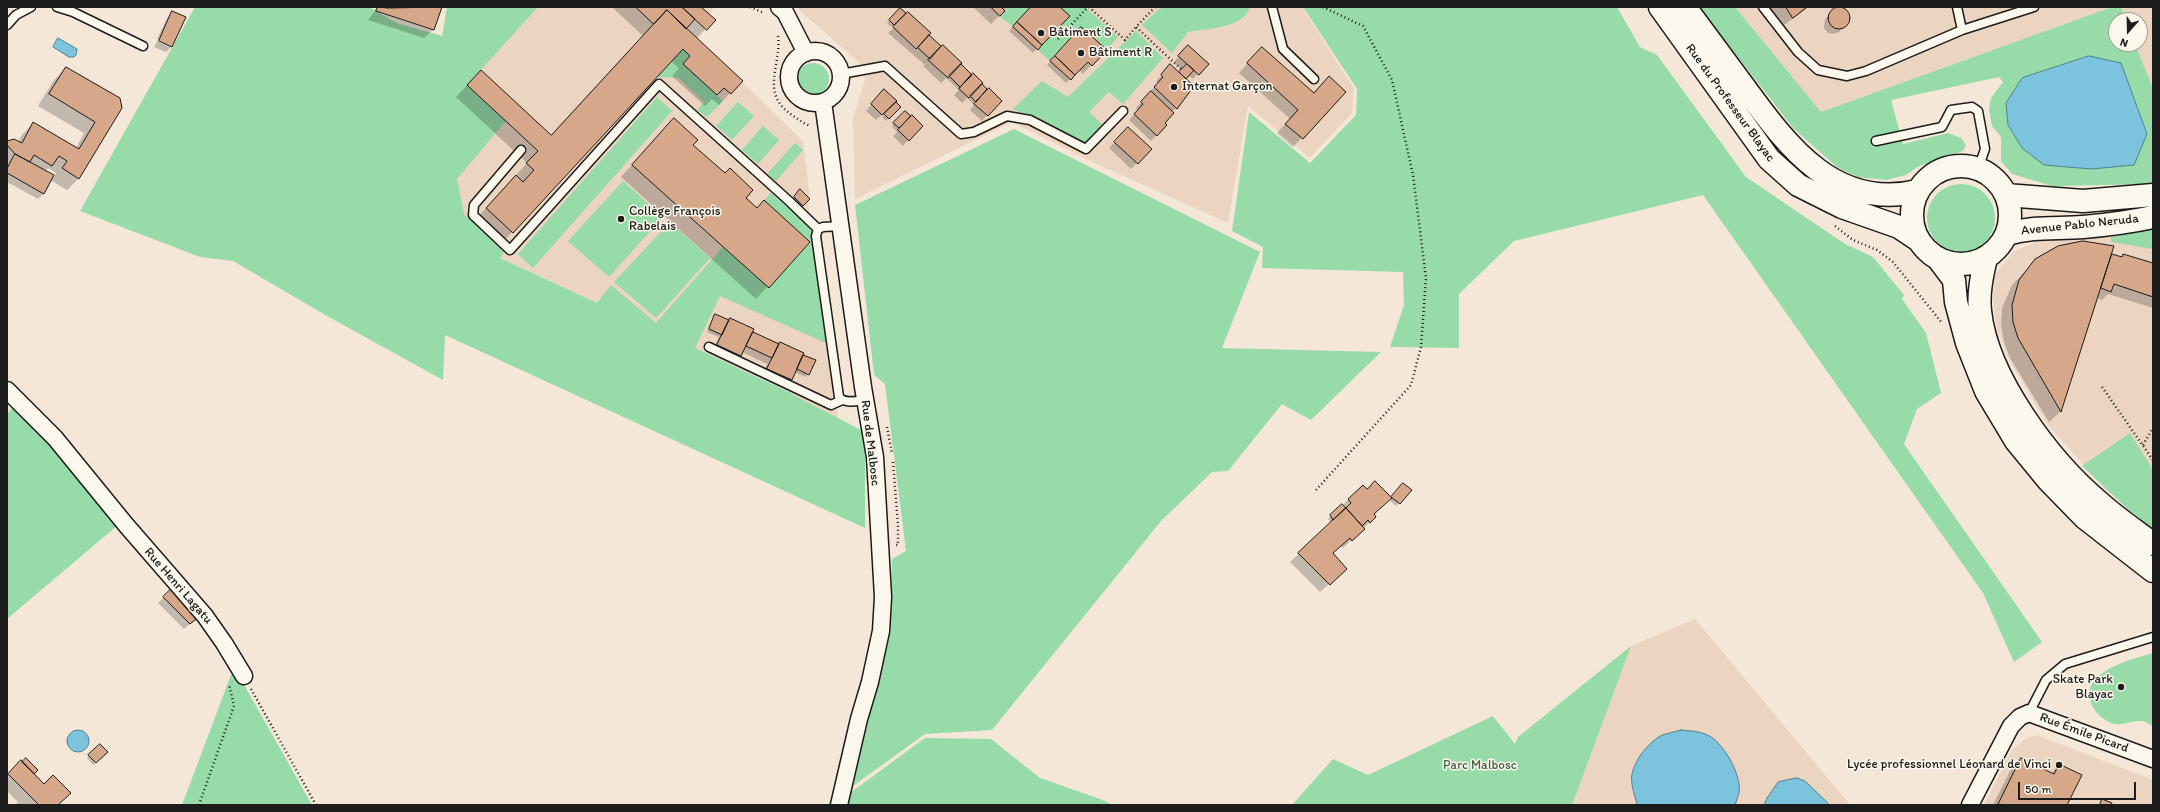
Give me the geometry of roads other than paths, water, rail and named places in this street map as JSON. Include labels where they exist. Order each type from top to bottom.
[{"type":"main road","name":"Rue du Professeur Blayac","points":[[1660,7],[1770,158],[1798,185],[1842,207],[1899,227],[1917,239]]},
{"type":"main road","name":"Rue du Professeur Blayac","points":[[1685,7],[1777,132],[1803,158],[1824,175],[1842,184],[1874,195],[1898,195],[1918,190]]},
{"type":"main road","points":[[1939,260],[1963,265],[1975,263],[1986,258],[1998,247],[2006,234],[2010,221],[2006,195],[1999,184],[1989,175],[1978,169],[1964,166],[1951,167],[1938,172],[1926,180],[1918,190],[1913,202],[1911,215],[1912,227],[1917,239],[1926,251],[1939,260],[1954,280],[1956,302],[1967,343],[1986,391],[2016,440],[2048,480],[2085,518],[2153,571]]},
{"type":"main road","name":"Avenue Pablo Neruda","points":[[2006,195],[2083,201],[2153,195]]},
{"type":"main road","name":"Avenue Pablo Neruda","points":[[2006,234],[2025,229],[2082,227],[2136,221],[2153,217]]},
{"type":"main road","points":[[1986,258],[1980,292],[1980,310],[1986,339],[2002,381],[2034,431],[2062,465],[2100,502],[2153,544]]},
{"type":"street","points":[[773,11],[788,18],[806,53]]},
{"type":"street","points":[[814,52],[831,57],[838,65],[840,74],[837,91],[831,98],[823,102],[806,102],[798,97],[791,86],[790,72],[793,64],[806,53],[814,52]]},
{"type":"street","name":"Rue de Malbosc","points":[[823,102],[865,400],[875,457],[878,531],[883,597],[881,631],[870,682],[859,719],[839,805]]},
{"type":"street","name":"Rue Henri Lagatu","points":[[7,390],[55,438],[141,544],[205,616],[224,643],[236,680]]},
{"type":"street","name":"Rue Émile Picard","points":[[1970,805],[2011,726],[2020,717],[2029,713],[2153,759]]},
{"type":"lane","points":[[7,25],[16,15],[31,7]]},
{"type":"lane","points":[[57,7],[73,12],[143,46]]},
{"type":"lane","points":[[1272,7],[1283,49],[1314,79]]},
{"type":"lane","points":[[1763,7],[1798,52],[1818,70],[1847,76],[1866,71],[1962,30],[2034,7]]},
{"type":"lane","points":[[1957,7],[1962,30]]},
{"type":"lane","points":[[840,74],[885,66],[961,134],[974,132],[1006,116],[1030,120],[1086,149],[1123,111]]},
{"type":"lane","points":[[521,150],[474,205],[472,215],[510,250],[659,84],[818,229]]},
{"type":"lane","points":[[1876,141],[1942,127],[1951,110],[1972,107],[1978,111],[1984,149],[1978,169]]},
{"type":"lane","points":[[818,229],[840,226]]},
{"type":"lane","points":[[818,229],[816,236],[839,397],[842,400]]},
{"type":"lane","points":[[709,347],[831,405],[842,400],[865,400]]},
{"type":"lane","points":[[2029,713],[2046,680],[2065,664],[2153,637]]},
{"type":"water","points":[[58,38],[77,49],[74,57],[69,57],[53,47]]},
{"type":"water","points":[[2089,56],[2121,63],[2147,134],[2134,165],[2091,169],[2044,165],[2022,148],[2008,125],[2006,103],[2022,78]]},
{"type":"water","points":[[78,730],[86,733],[89,741],[86,749],[78,752],[70,749],[67,741],[70,733]]},
{"type":"water","points":[[1681,730],[1707,735],[1722,747],[1727,754],[1738,778],[1739,793],[1735,805],[1637,805],[1632,786],[1632,774],[1639,757],[1657,738],[1662,735]]},
{"type":"water","points":[[1797,778],[1805,781],[1830,805],[1764,805],[1778,782]]},
{"type":"place","name":"Bâtiment S","points":[[1041,33]]},
{"type":"place","name":"Bâtiment R","points":[[1081,53]]},
{"type":"place","name":"Internat Garçon","points":[[1174,87]]},
{"type":"place","name":"Collège François Rabelais","points":[[621,219]]},
{"type":"place","name":"Skate Park Blayac","points":[[2121,687]]},
{"type":"place","name":"Lycée professionnel Léonard de Vinci","points":[[2059,765]]},
{"type":"park label","name":"Parc Malbosc","points":[[1480,766]]}]
